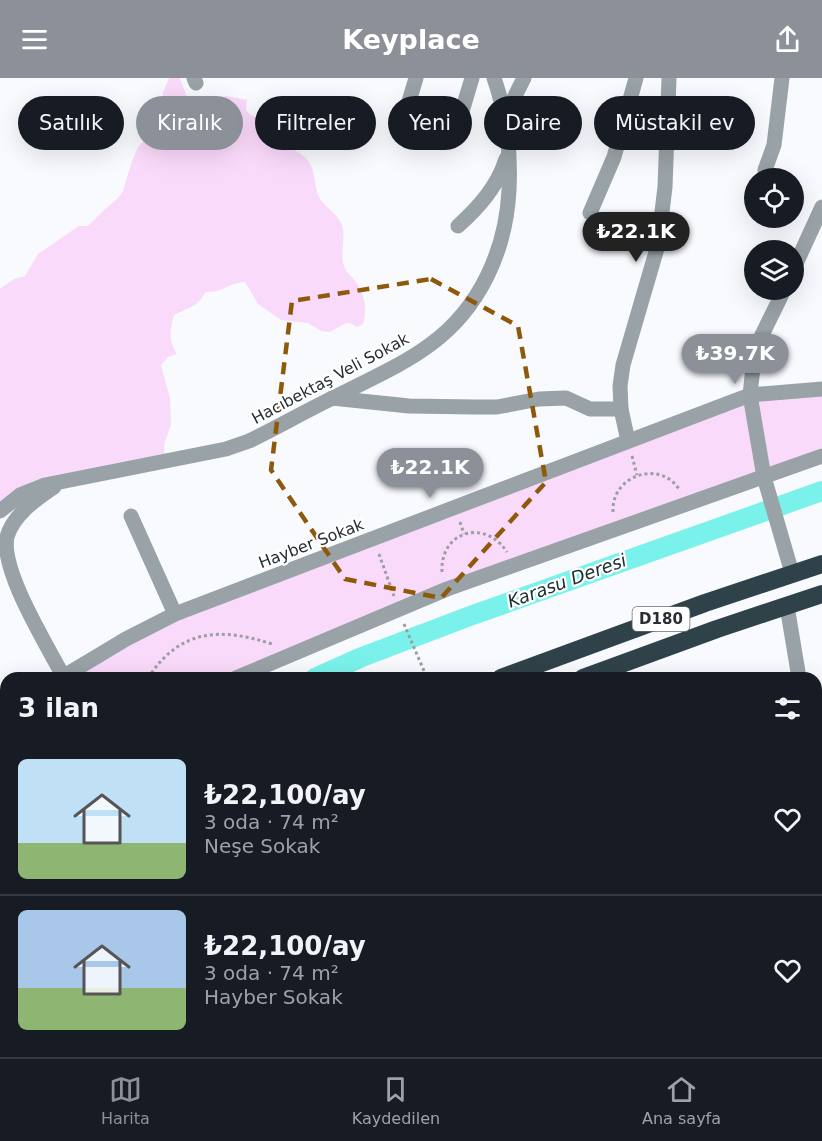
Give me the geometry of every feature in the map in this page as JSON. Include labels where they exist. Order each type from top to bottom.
[{"type":"highway","name":"D180","points":[[517,672],[705,603],[822,564]]},
{"type":"highway","name":"D180","points":[[599,672],[822,594]]},
{"type":"street","points":[[411,96],[416,78]]},
{"type":"street","points":[[467,96],[472,78]]},
{"type":"street","name":"Hacıbektaş Veli Sokak","points":[[494,78],[499,96]]},
{"type":"street","points":[[515,96],[524,78]]},
{"type":"street","points":[[590,213],[614,157],[636,78]]},
{"type":"street","points":[[628,441],[621,409],[620,386],[623,365],[650,274],[662,219],[669,78]]},
{"type":"street","points":[[766,168],[774,145],[782,78]]},
{"type":"street","points":[[458,226],[474,212],[492,189],[504,166],[508,150]]},
{"type":"street","name":"Hacıbektaş Veli Sokak","points":[[0,511],[20,495],[45,485],[226,449],[249,441],[396,366],[429,345],[441,336],[472,302],[499,252],[509,193],[509,150]]},
{"type":"street","points":[[804,246],[822,207]]},
{"type":"street","points":[[779,300],[761,338],[753,367],[750,395],[766,482],[792,573]]},
{"type":"street","name":"Hayber Sokak","points":[[70,672],[126,639],[175,614],[750,395],[822,389]]},
{"type":"street","points":[[332,398],[409,406],[497,407],[539,399],[566,398],[590,409],[621,409]]},
{"type":"street","points":[[250,672],[290,655],[401,615],[447,589],[686,504],[766,482],[822,456]]},
{"type":"street","points":[[59,672],[11,579],[5,553],[6,538],[18,517],[43,494],[61,482]]},
{"type":"street","points":[[131,516],[175,614]]},
{"type":"street","points":[[787,606],[799,672]]},
{"type":"path","points":[[617,528],[613,507],[615,497],[628,480],[638,475],[659,474],[669,478],[682,494],[686,504]]},
{"type":"path","points":[[447,589],[442,574],[444,554],[448,546],[464,534],[484,533],[493,537],[501,544],[512,565]]},
{"type":"path","points":[[373,538],[424,672]]},
{"type":"path","points":[[153,672],[170,651],[187,641],[204,635],[222,633],[246,636],[274,645],[290,655]]},
{"type":"highlighted area","points":[[431,279],[518,326],[546,482],[441,598],[345,579],[271,470],[292,301]]},
{"type":"shaded area","points":[[169,78],[180,78],[187,96],[163,96]]},
{"type":"shaded area","points":[[243,99],[247,100],[246,110],[255,116],[255,150],[293,150],[305,158],[313,170],[319,196],[342,224],[343,262],[346,271],[356,282],[364,299],[363,324],[357,327],[350,323],[344,324],[330,332],[321,331],[308,323],[281,320],[258,304],[245,282],[206,292],[196,304],[174,315],[171,335],[177,354],[168,357],[161,365],[170,398],[171,424],[164,445],[165,460],[45,485],[0,511],[0,289],[14,279],[25,276],[38,254],[79,226],[88,226],[118,198],[123,191],[137,150],[243,150]]},
{"type":"shaded area","points":[[822,389],[822,456],[686,505],[252,672],[71,672],[126,639],[713,409]]},
{"type":"waterway","name":"Karasu Deresi","points":[[328,672],[470,616],[822,491]]}]
